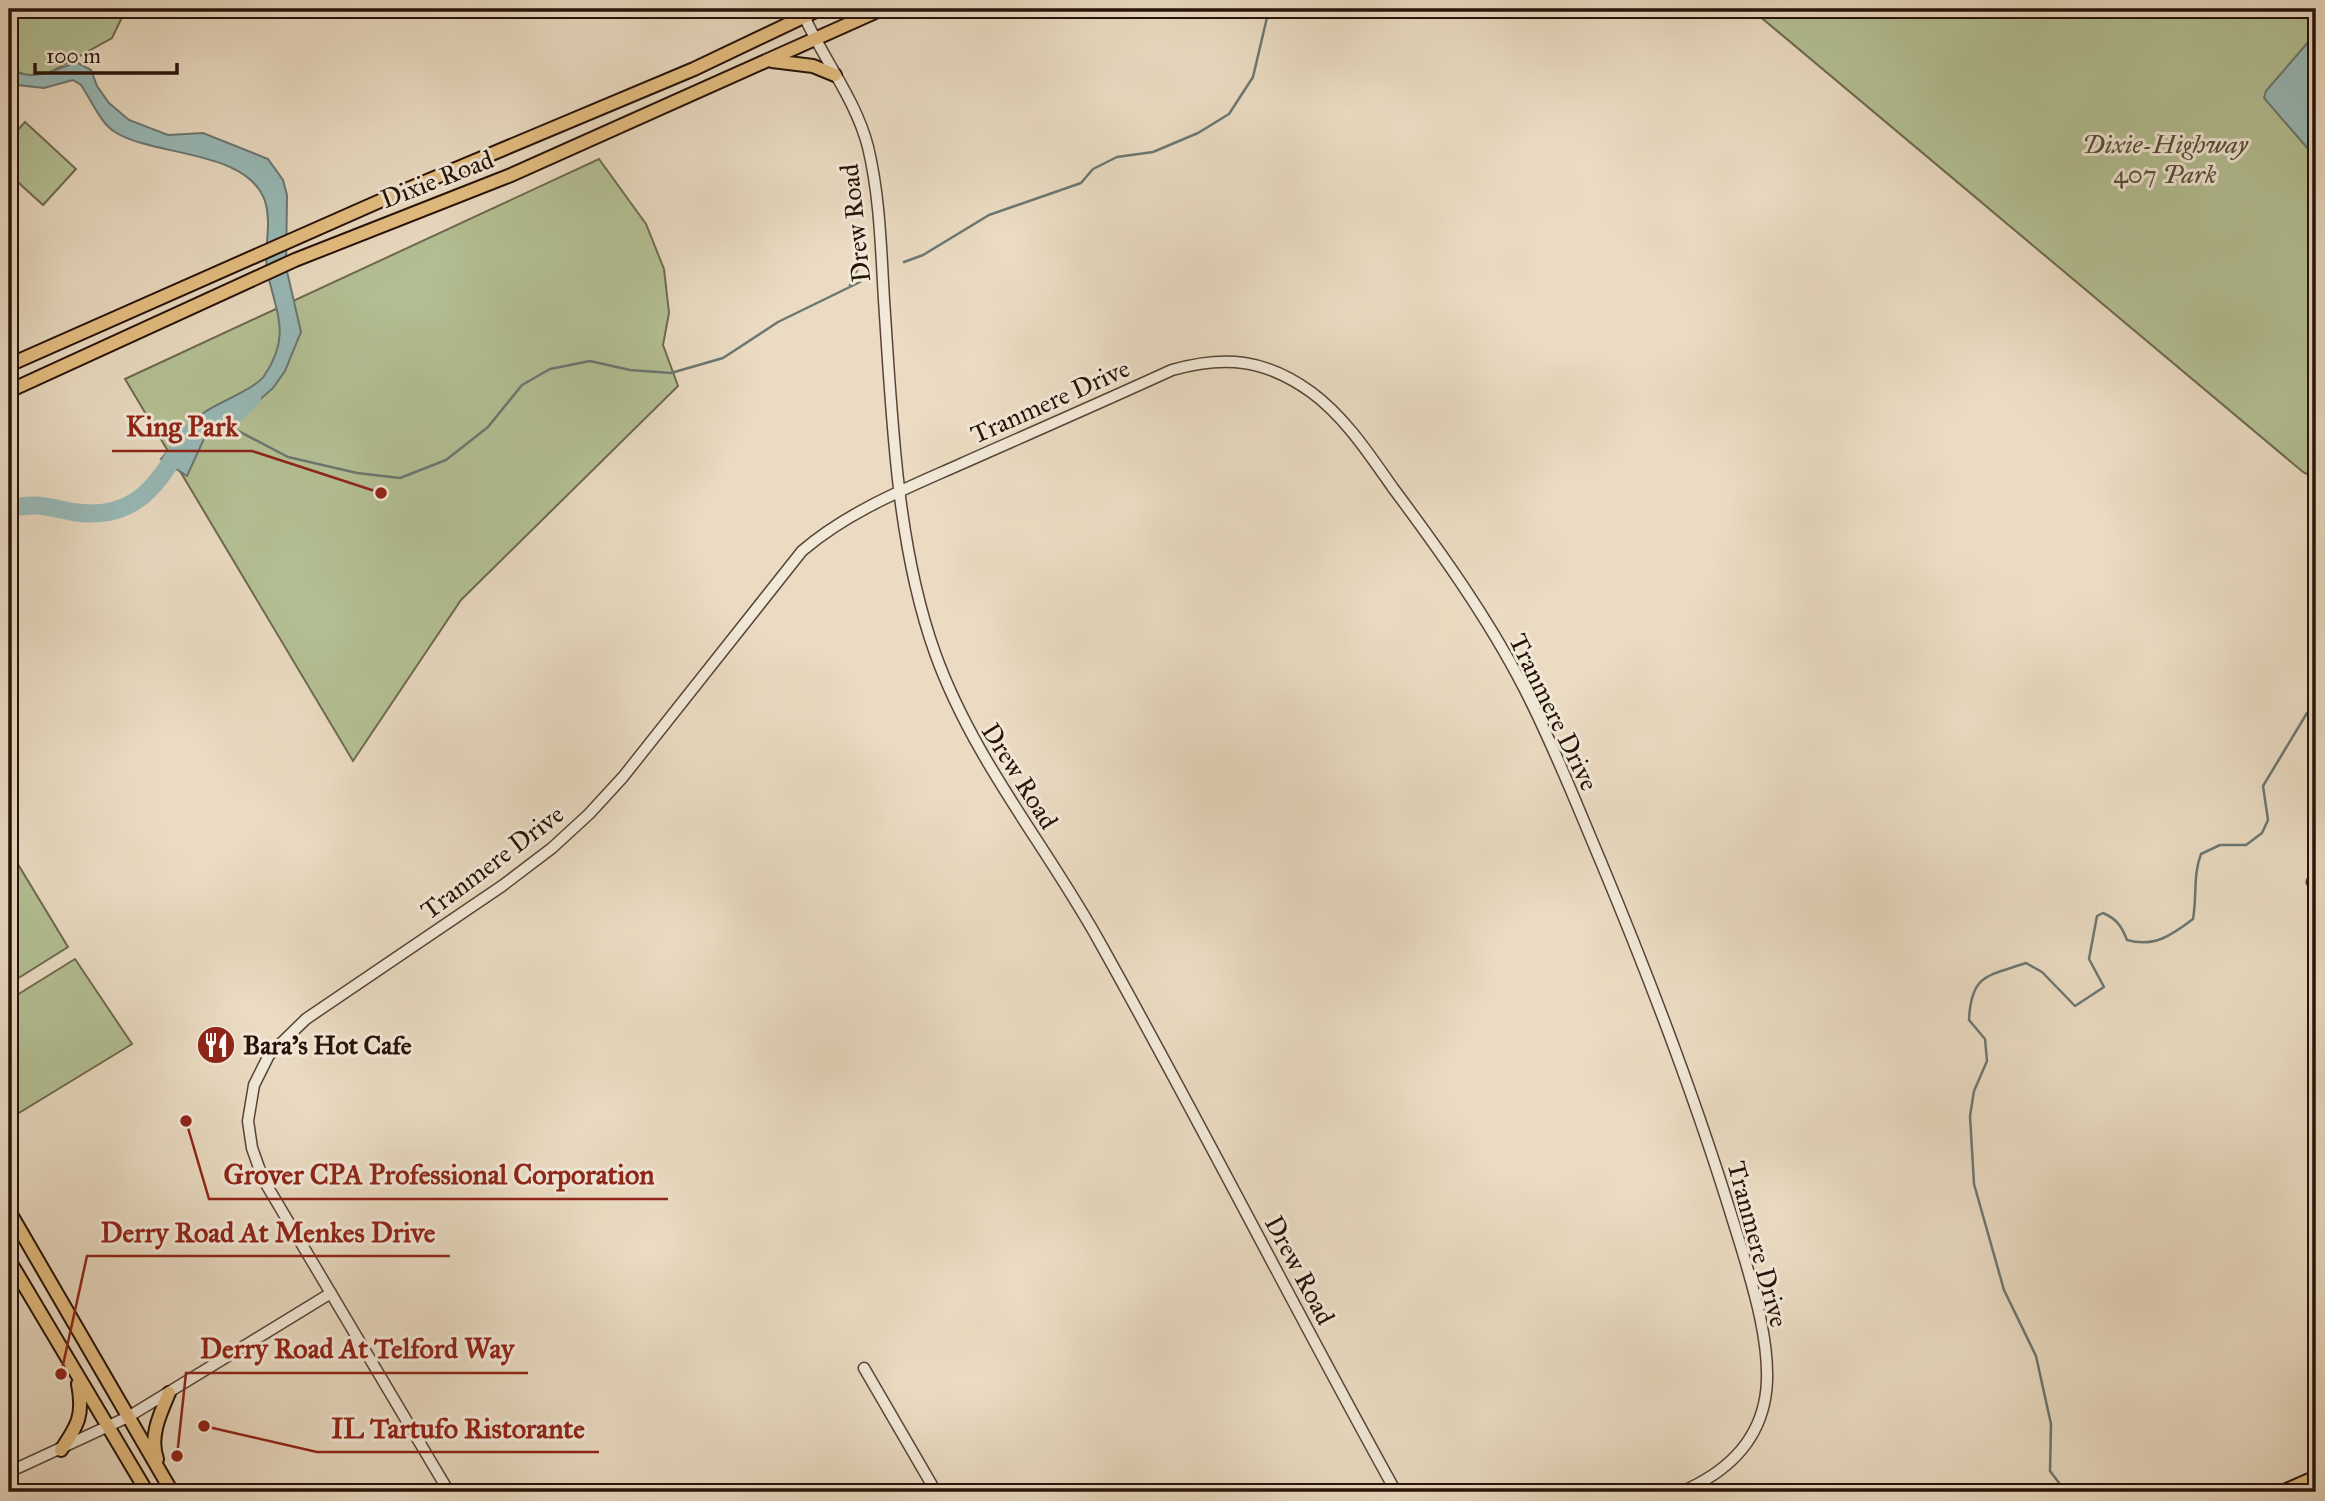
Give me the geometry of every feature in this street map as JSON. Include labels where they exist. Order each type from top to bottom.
[{"type":"main road","name":"Dixie Road","points":[[9,365],[293,239],[694,69],[820,9]]},
{"type":"main road","name":"Dixie Road","points":[[9,391],[295,260],[511,175],[882,9]]},
{"type":"main road","points":[[768,60],[813,66],[835,75]]},
{"type":"main road","points":[[9,1211],[169,1487]]},
{"type":"main road","points":[[9,1260],[147,1492]]},
{"type":"main road","points":[[61,1450],[74,1431],[82,1408],[76,1374]]},
{"type":"main road","points":[[169,1393],[158,1420],[153,1447],[169,1487]]},
{"type":"main road","points":[[2282,1492],[2316,1477]]},
{"type":"street","name":"Drew Road","points":[[804,16],[868,146],[878,205],[901,491],[911,572],[934,650],[960,716],[1001,788],[1097,937],[1396,1492]]},
{"type":"street","name":"Tranmere Drive","points":[[449,1492],[263,1179],[251,1148],[248,1121],[254,1085],[269,1055],[306,1019],[502,886],[552,848],[623,777],[802,551],[847,516],[1172,370],[1199,362],[1256,363],[1285,375],[1312,394],[1356,438],[1465,591],[1523,686],[1555,752],[1656,994],[1718,1175],[1762,1331],[1765,1402],[1740,1454],[1700,1484],[1681,1492]]},
{"type":"street","points":[[9,1472],[128,1417],[331,1293]]},
{"type":"street","points":[[864,1368],[936,1492]]},
{"type":"green space","points":[[9,9],[126,9],[112,38],[38,79],[9,69]]},
{"type":"green space","name":"Dixie-Highway 407 Park","points":[[1751,9],[2316,9],[2316,479],[2303,472]]},
{"type":"green space","points":[[25,122],[76,169],[43,205],[9,174],[9,140]]},
{"type":"green space","points":[[599,159],[646,224],[664,269],[669,313],[663,345],[678,386],[461,600],[353,761],[125,379]]},
{"type":"green space","points":[[16,861],[68,947],[9,984],[9,865]]},
{"type":"green space","points":[[75,959],[132,1044],[9,1119],[9,1000]]},
{"type":"water","points":[[2316,33],[2316,158],[2264,98],[2266,91]]},
{"type":"water","points":[[76,62],[91,70],[97,86],[109,103],[129,120],[168,135],[203,133],[268,159],[283,180],[287,195],[286,267],[301,332],[285,371],[273,388],[257,402],[208,430],[187,476],[161,459],[199,417],[259,381],[277,349],[280,337],[278,314],[266,266],[268,220],[265,201],[255,184],[220,163],[152,146],[115,132],[100,117],[81,85],[73,80],[44,88],[9,84],[9,69],[35,75]]},
{"type":"waterway","points":[[904,262],[923,255],[989,215],[1081,183],[1093,169],[1117,157],[1153,152],[1198,133],[1229,114],[1253,77],[1269,9]]},
{"type":"waterway","points":[[850,285],[859,266]]},
{"type":"waterway","points":[[225,424],[288,457],[357,473],[400,478],[446,460],[488,427],[522,385],[550,369],[590,361],[630,370],[671,373],[723,358],[778,322],[860,282]]},
{"type":"waterway","points":[[9,509],[34,506],[95,514],[130,505],[156,483],[187,434],[225,424],[252,398]]},
{"type":"waterway","points":[[2066,1492],[2050,1471],[2051,1424],[2036,1356],[2004,1290],[1974,1184],[1970,1116],[1974,1091],[1987,1061],[1985,1039],[1969,1020],[1973,994],[1984,979],[2026,963],[2042,972],[2075,1006],[2104,987],[2089,959],[2097,916],[2103,913],[2112,918],[2121,927],[2127,940],[2137,942],[2154,941],[2170,935],[2193,919],[2201,854],[2220,845],[2246,845],[2262,833],[2268,820],[2263,786],[2307,713],[2316,714]]},
{"type":"place","name":"King Park","points":[[381,493]]},
{"type":"place","name":"Bara's Hot Cafe","points":[[216,1045]]},
{"type":"place","name":"Grover CPA Professional Corporation","points":[[186,1121]]},
{"type":"place","name":"Derry Road At Menkes Drive","points":[[61,1374]]},
{"type":"place","name":"IL Tartufo Ristorante","points":[[204,1426]]},
{"type":"place","name":"Derry Road At Telford Way","points":[[177,1456]]}]
